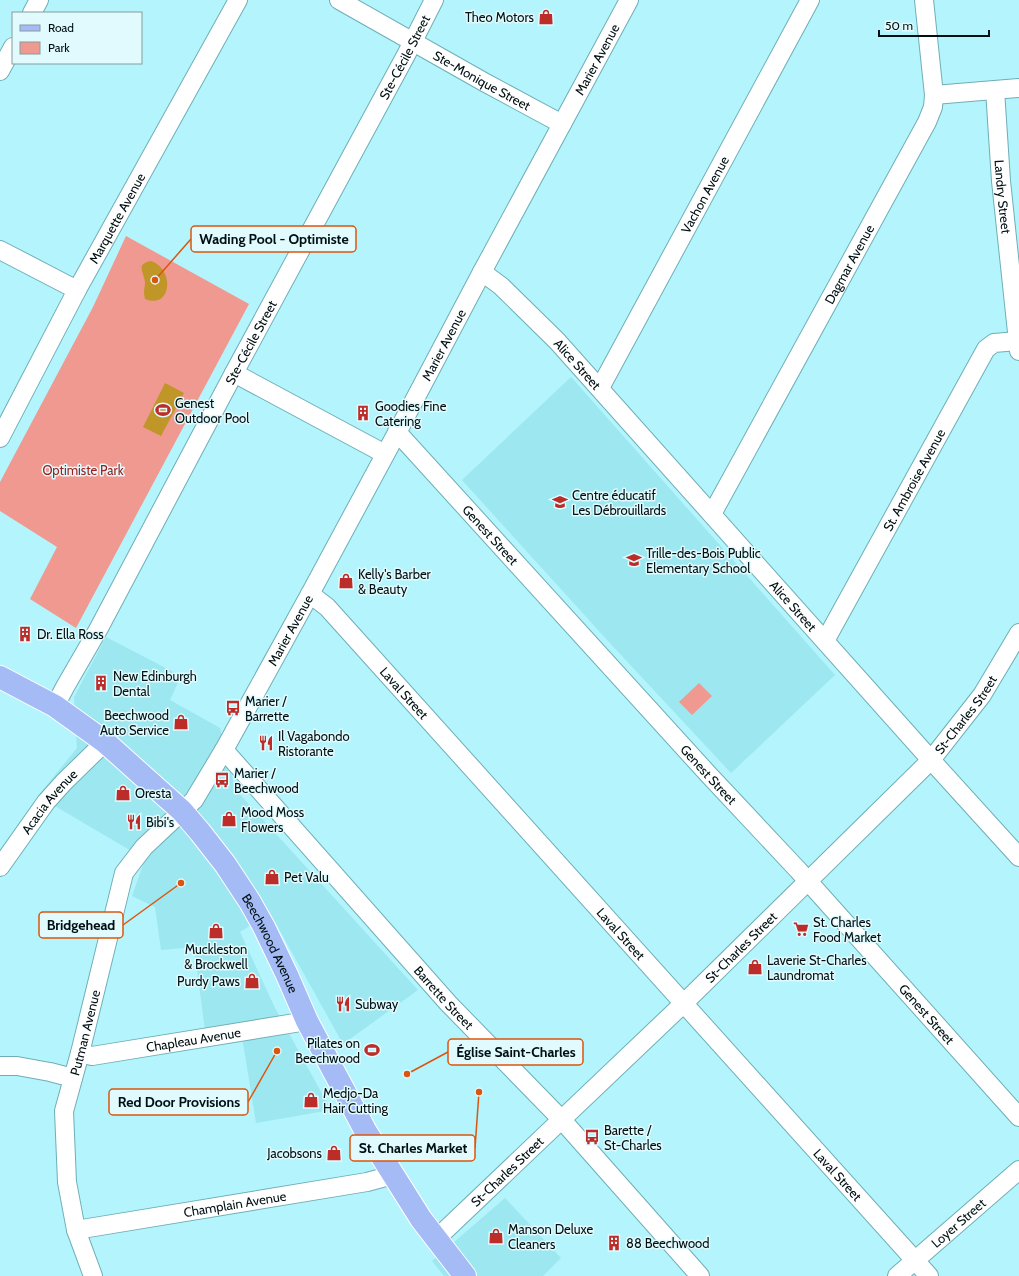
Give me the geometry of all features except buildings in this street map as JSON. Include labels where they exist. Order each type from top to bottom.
[{"type":"main road","name":"Beechwood Avenue","points":[[0,677],[55,706],[105,742],[182,811],[225,864],[250,902],[264,927],[288,975],[307,1021],[364,1130],[418,1215],[466,1276]]},
{"type":"street","points":[[33,12],[39,0]]},
{"type":"street","name":"Marquette Avenue","points":[[0,438],[77,290],[238,0]]},
{"type":"street","name":"Ste-Monique Street","points":[[339,0],[562,124]]},
{"type":"street","name":"Ste-Cécile Street","points":[[55,706],[102,621],[434,0]]},
{"type":"street","name":"Marier Avenue","points":[[182,811],[194,800],[224,750],[310,594],[482,272],[630,0]]},
{"type":"street","name":"Vachon Avenue","points":[[600,388],[810,0]]},
{"type":"street","name":"Dagmar Avenue","points":[[712,514],[927,122],[934,95],[924,0]]},
{"type":"street","points":[[0,71],[12,49]]},
{"type":"street","points":[[934,95],[1019,88]]},
{"type":"street","name":"Landry Street","points":[[995,90],[1001,181],[1018,346]]},
{"type":"street","points":[[0,250],[77,290]]},
{"type":"street","name":"Alice Street","points":[[482,272],[501,286],[557,341],[1019,857]]},
{"type":"street","name":"St. Ambroise Avenue","points":[[825,641],[986,349],[994,343],[1018,346]]},
{"type":"street","points":[[234,373],[385,454]]},
{"type":"street","name":"Genest Street","points":[[397,432],[708,774],[808,881],[1019,1117]]},
{"type":"street","name":"Laval Street","points":[[310,594],[327,607],[929,1276]]},
{"type":"street","name":"St-Charles Street","points":[[436,1239],[684,1003],[931,760],[982,695],[1019,633]]},
{"type":"street","name":"Acacia Avenue","points":[[0,867],[46,802],[105,742]]},
{"type":"street","name":"Barrette Street","points":[[224,750],[448,1003],[562,1120],[700,1276]]},
{"type":"street","name":"Putman Avenue","points":[[93,1276],[76,1230],[67,1182],[64,1111],[80,1053],[124,873],[144,847],[182,811]]},
{"type":"street","name":"Chapleau Avenue","points":[[80,1053],[92,1056],[307,1021]]},
{"type":"street","points":[[0,1066],[17,1066],[73,1078]]},
{"type":"street","name":"Loyer Street","points":[[897,1276],[1019,1170]]},
{"type":"street","name":"Champlain Avenue","points":[[76,1230],[367,1182],[393,1175]]},
{"type":"shaded area","points":[[151,261],[159,265],[167,279],[165,294],[161,299],[154,301],[145,299],[145,282],[142,269],[143,264]]},
{"type":"shaded area","name":"Trille-des-Bois Public Elementary School","points":[[571,377],[835,675],[731,773],[608,641],[462,480]]},
{"type":"shaded area","name":"Genest Outdoor Pool","points":[[165,383],[184,393],[161,436],[143,427]]},
{"type":"shaded area","points":[[106,637],[181,676],[170,700],[220,728],[235,789],[418,990],[343,1044],[270,913],[240,932],[275,1008],[331,1110],[256,1123],[240,1024],[205,1030],[194,947],[161,950],[155,907],[132,896],[144,862],[128,849],[38,796],[77,748],[74,697]]},
{"type":"shaded area","points":[[505,1198],[561,1258],[543,1276],[444,1276],[432,1261]]},
{"type":"green space","name":"Optimiste Park","points":[[126,236],[249,304],[76,628],[30,599],[57,547],[0,511],[0,482],[93,307]]},
{"type":"green space","points":[[699,683],[712,696],[692,715],[679,702]]},
{"type":"place","name":"Theo Motors","points":[[546,17]]},
{"type":"place","name":"Wading Pool - Optimiste","points":[[155,280]]},
{"type":"place","name":"Genest Outdoor Pool","points":[[163,410]]},
{"type":"place","name":"Goodies Fine Catering","points":[[363,413]]},
{"type":"place","name":"Centre éducatif Les Débrouillards","points":[[560,502]]},
{"type":"place","name":"Trille-des-Bois Public Elementary School","points":[[634,560]]},
{"type":"place","name":"Kelly's Barber & Beauty","points":[[346,581]]},
{"type":"place","name":"Dr. Ella Ross","points":[[25,634]]},
{"type":"place","name":"New Edinburgh Dental","points":[[101,683]]},
{"type":"place","name":"Marier / Barrette","points":[[233,708]]},
{"type":"place","name":"Beechwood Auto Service","points":[[181,722]]},
{"type":"place","name":"Il Vagabondo Ristorante","points":[[266,743]]},
{"type":"place","name":"Marier / Beechwood","points":[[222,780]]},
{"type":"place","name":"Oresta","points":[[123,793]]},
{"type":"place","name":"Mood Moss Flowers","points":[[229,819]]},
{"type":"place","name":"Bibi's","points":[[134,822]]},
{"type":"place","name":"Pet Valu","points":[[272,877]]},
{"type":"place","name":"Bridgehead","points":[[181,883]]},
{"type":"place","name":"St. Charles Food Market","points":[[801,929]]},
{"type":"place","name":"Muckleston & Brockwell","points":[[216,931]]},
{"type":"place","name":"Laverie St-Charles Laundromat","points":[[755,967]]},
{"type":"place","name":"Purdy Paws","points":[[252,981]]},
{"type":"place","name":"Subway","points":[[343,1004]]},
{"type":"place","name":"Pilates on Beechwood","points":[[372,1050]]},
{"type":"place","name":"Red Door Provisions","points":[[277,1051]]},
{"type":"place","name":"Église Saint-Charles","points":[[407,1074]]},
{"type":"place","name":"St. Charles Market","points":[[479,1092]]},
{"type":"place","name":"Medjo-Da Hair Cutting","points":[[311,1100]]},
{"type":"place","name":"Barette / St-Charles","points":[[592,1137]]},
{"type":"place","name":"Jacobsons","points":[[334,1153]]},
{"type":"place","name":"Manson Deluxe Cleaners","points":[[496,1236]]},
{"type":"place","name":"88 Beechwood","points":[[614,1243]]}]
